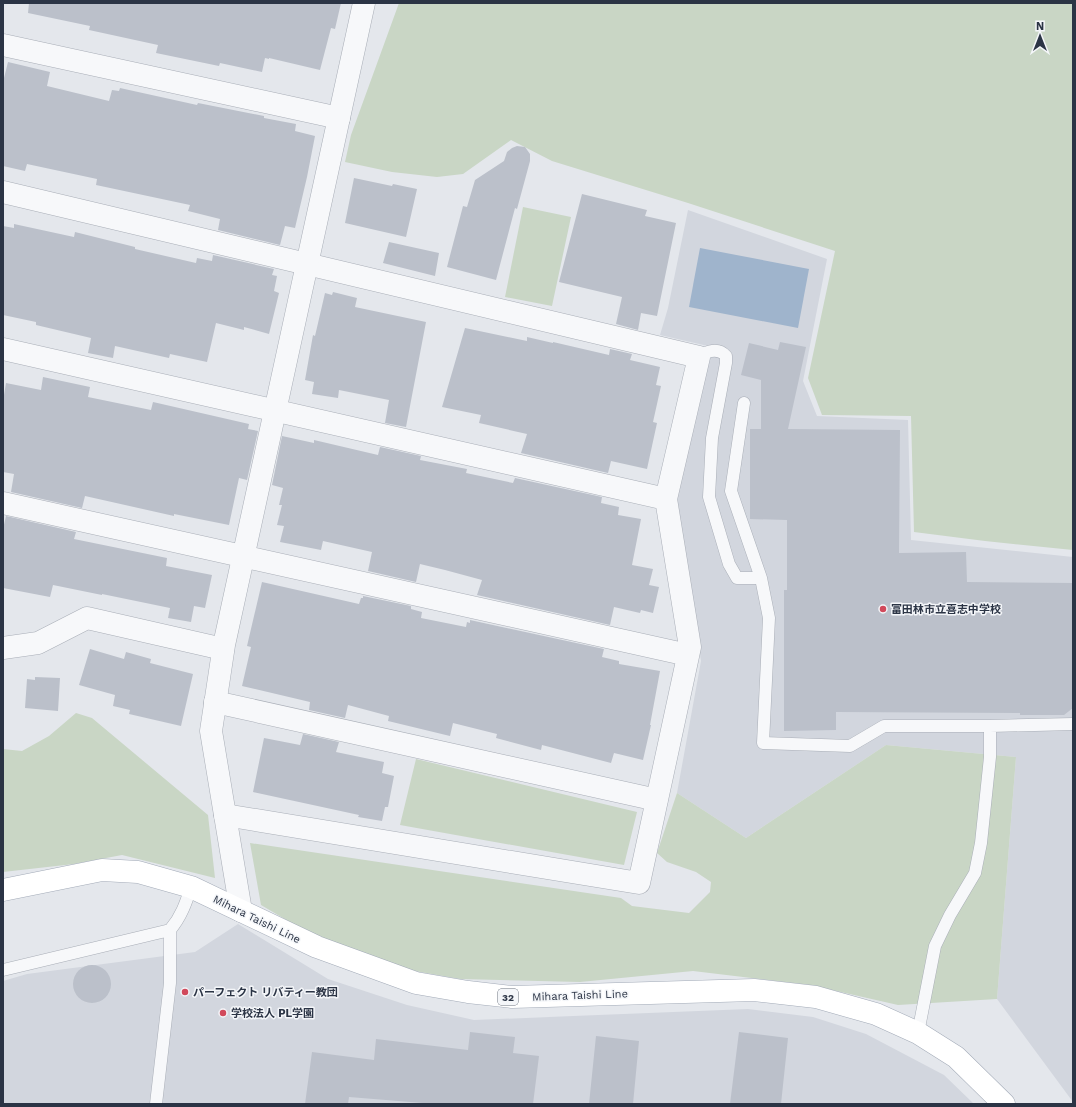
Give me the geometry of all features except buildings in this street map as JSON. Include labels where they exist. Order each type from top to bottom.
[{"type":"main road","name":"Mihara Taishi Line","points":[[3,890],[102,870],[138,872],[192,888],[317,947],[416,982],[468,992],[512,997],[754,990],[816,997],[876,1014],[918,1033],[956,1056],[1004,1104]]},
{"type":"street","points":[[241,911],[211,731],[223,649],[364,3]]},
{"type":"street","points":[[3,45],[339,118]]},
{"type":"street","points":[[3,192],[699,358],[666,499],[690,647],[639,883],[225,815]]},
{"type":"street","points":[[3,349],[666,499]]},
{"type":"street","points":[[3,503],[688,655]]},
{"type":"street","points":[[3,648],[38,643],[87,618],[223,649]]},
{"type":"street","points":[[215,702],[657,800]]},
{"type":"lane","points":[[699,358],[705,352],[715,350],[723,352],[726,356],[712,438],[709,498],[729,564],[737,578],[761,578]]},
{"type":"lane","points":[[744,403],[731,491],[761,578],[769,618],[763,743],[850,746],[884,726],[1073,724]]},
{"type":"lane","points":[[918,1033],[935,946],[950,915],[975,873],[982,836],[990,757],[990,726]]},
{"type":"lane","points":[[156,1104],[170,983],[170,930],[183,910],[192,888]]},
{"type":"lane","points":[[3,970],[170,930]]},
{"type":"shaded area","name":"富田林市立喜志中学校","points":[[688,210],[827,259],[803,381],[817,416],[908,420],[911,540],[1073,557],[1073,1102],[997,999],[1016,757],[886,745],[746,838],[677,793],[701,661],[676,505],[708,346],[660,335],[668,308]]},
{"type":"shaded area","name":"学校法人 PL学園","points":[[238,924],[328,979],[407,1005],[474,1020],[748,1009],[813,1017],[866,1034],[944,1075],[974,1104],[3,1104],[3,981],[27,974],[195,952]]},
{"type":"green space","points":[[399,3],[1073,3],[1073,550],[914,532],[911,416],[822,415],[808,378],[835,251],[552,161],[511,140],[463,174],[437,177],[392,172],[345,162],[351,135]]},
{"type":"green space","points":[[523,207],[571,217],[552,306],[505,297]]},
{"type":"green space","points":[[76,713],[92,718],[208,815],[215,878],[122,855],[74,864],[3,872],[3,749],[22,751],[49,736]]},
{"type":"green space","points":[[886,745],[1016,757],[997,999],[898,1005],[810,985],[693,971],[580,982],[460,979],[409,970],[317,938],[261,905],[250,843],[621,898],[632,906],[689,913],[710,892],[711,882],[696,872],[667,862],[657,853],[677,793],[746,838]]},
{"type":"green space","points":[[416,759],[637,812],[624,865],[400,825]]},
{"type":"water","points":[[700,248],[809,269],[798,328],[689,307]]},
{"type":"place","name":"富田林市立喜志中学校","points":[[883,609]]},
{"type":"place","name":"パーフェクト リバティー教団","points":[[185,992]]},
{"type":"place","name":"学校法人 PL学園","points":[[223,1013]]}]
